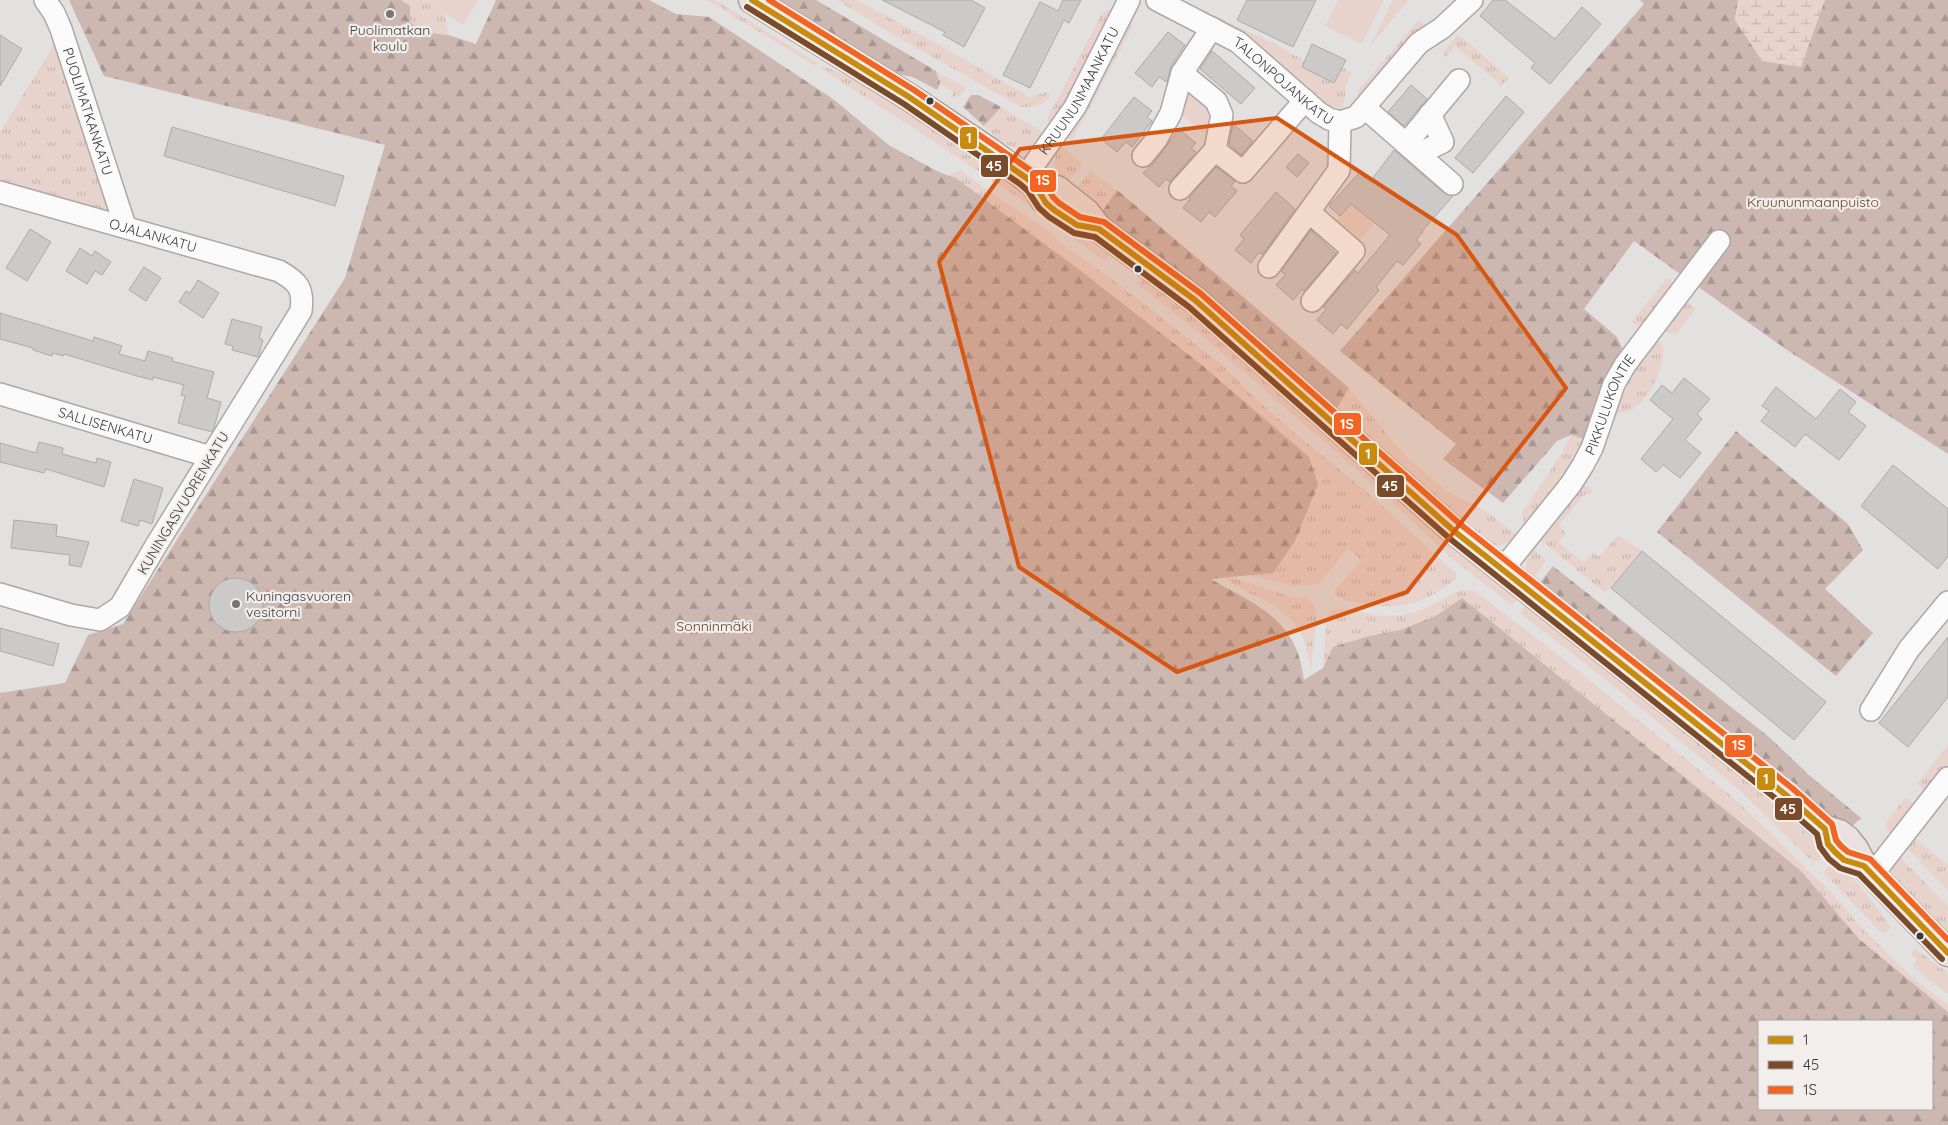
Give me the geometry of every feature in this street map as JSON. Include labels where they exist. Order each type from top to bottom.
[{"type":"main road","points":[[752,0],[909,97],[1030,181],[1046,203],[1054,210],[1077,225],[1099,229],[1195,300],[1454,531],[1778,789],[1825,830],[1828,844],[1844,860],[1868,870],[1948,953]]},
{"type":"street","name":"PUOLIMATKANKATU","points":[[45,0],[54,13],[61,29],[124,226]]},
{"type":"street","name":"KRUUNUNMAANKATU","points":[[1030,181],[1075,107],[1129,0]]},
{"type":"street","name":"TALONPOJANKATU","points":[[1157,0],[1238,42],[1305,100],[1330,119],[1340,122],[1356,117],[1419,43],[1442,28],[1472,0]]},
{"type":"street","points":[[1143,156],[1156,140],[1171,113],[1182,73],[1212,28]]},
{"type":"street","points":[[1180,189],[1215,150],[1222,115],[1216,101],[1182,73]]},
{"type":"street","points":[[1412,149],[1430,114],[1459,80]]},
{"type":"street","points":[[1215,150],[1243,172],[1305,100]]},
{"type":"street","points":[[1365,108],[1452,184]]},
{"type":"street","points":[[1270,268],[1339,170],[1340,122]]},
{"type":"street","name":"OJALANKATU","points":[[0,192],[279,271],[292,278],[300,289]]},
{"type":"street","points":[[1309,212],[1354,251],[1312,301]]},
{"type":"street","name":"PIKKULUKONTIE","points":[[1502,570],[1571,484],[1583,465],[1592,448],[1614,384],[1624,365],[1719,241]]},
{"type":"street","name":"KUNINGASVUORENKATU","points":[[0,594],[71,615],[100,620],[120,607],[301,311],[303,298],[300,289]]},
{"type":"street","name":"SALLISENKATU","points":[[0,394],[211,457]]},
{"type":"street","points":[[1871,710],[1909,649],[1948,602]]},
{"type":"street","points":[[1868,870],[1948,778]]},
{"type":"highlighted area","points":[[1277,118],[1457,235],[1566,388],[1407,592],[1177,672],[1019,567],[939,262],[1020,149]]},
{"type":"green space","name":"Sonninmäki","points":[[69,0],[401,0],[410,6],[410,22],[422,32],[448,35],[476,44],[496,0],[649,0],[676,14],[709,17],[833,99],[890,146],[939,172],[956,178],[1081,271],[1203,366],[1309,457],[1318,484],[1295,541],[1273,573],[1211,579],[1262,608],[1283,627],[1298,653],[1304,680],[1323,668],[1333,647],[1369,636],[1400,630],[1436,616],[1462,598],[1801,871],[1859,939],[1948,1012],[1948,1125],[0,1125],[0,693],[65,683],[88,635],[123,624],[345,278],[385,145],[104,76]]},
{"type":"green space","points":[[401,0],[425,0],[445,13],[448,35],[422,32],[410,22],[410,6]]},
{"type":"green space","points":[[425,0],[478,0],[463,25]]},
{"type":"green space","points":[[707,0],[715,0],[818,63],[816,66]]},
{"type":"green space","points":[[774,0],[816,0],[936,71],[940,84],[937,90],[913,77],[897,74]]},
{"type":"green space","points":[[837,0],[857,0],[1030,97],[1047,92],[1050,96],[1041,104],[1021,107],[895,36]]},
{"type":"green space","points":[[1338,0],[1384,0],[1362,44],[1325,26]]},
{"type":"green space","points":[[1393,0],[1409,0],[1370,46]]},
{"type":"green space","name":"Kruununmaanpuisto","points":[[1640,0],[1738,0],[1735,20],[1825,0],[1948,0],[1948,454],[1787,350],[1634,241],[1584,309],[1617,337],[1622,348],[1599,394],[1585,439],[1571,435],[1557,441],[1503,503],[1443,459],[1456,444],[1340,351],[1644,4]]},
{"type":"green space","points":[[1738,0],[1825,0],[1801,67],[1762,61],[1735,20]]},
{"type":"green space","points":[[1108,10],[1113,12],[1052,126],[1047,120],[1049,115],[1102,13]]},
{"type":"green space","points":[[1204,11],[1275,44],[1305,61],[1302,67],[1334,82],[1342,67],[1352,72],[1347,82],[1343,109],[1326,106],[1202,14]]},
{"type":"green space","points":[[1129,20],[1133,25],[1131,30],[1072,141],[1066,136]]},
{"type":"green space","points":[[1418,21],[1425,25],[1357,103],[1359,89]]},
{"type":"green space","points":[[1457,35],[1462,37],[1509,78],[1500,87],[1498,83],[1455,46],[1446,57],[1442,54]]},
{"type":"green space","points":[[55,43],[107,195],[107,205],[103,211],[0,185],[0,132]]},
{"type":"green space","points":[[823,66],[863,83],[914,114],[1047,211],[1044,215],[821,69]]},
{"type":"green space","points":[[936,71],[962,85],[965,89],[963,93],[951,97],[954,92],[940,84]]},
{"type":"green space","points":[[1189,89],[1216,111],[1206,135],[1176,110]]},
{"type":"green space","points":[[971,95],[978,95],[1001,107],[984,126],[963,107]]},
{"type":"green space","points":[[1001,107],[1044,133],[1038,144],[1021,148],[1008,145],[984,126]]},
{"type":"green space","points":[[1062,146],[1083,164],[1064,188],[1058,178],[1055,166],[1056,155]]},
{"type":"green space","points":[[960,170],[1004,202],[1038,223],[1065,246],[1116,282],[1227,369],[1276,417],[1376,500],[1456,573],[1456,579],[1433,595],[1410,604],[1386,606],[1345,600],[1334,593],[1361,560],[1348,548],[1319,584],[1294,586],[1252,575],[1273,572],[1256,411],[1183,350],[1108,292],[956,178],[949,175]]},
{"type":"green space","points":[[1091,171],[1117,190],[1100,215],[1072,193]]},
{"type":"green space","points":[[1117,190],[1349,388],[1336,410],[1248,329],[1158,256],[1100,215]]},
{"type":"green space","points":[[1351,204],[1375,223],[1360,240],[1351,240],[1332,225]]},
{"type":"green space","points":[[1056,218],[1109,256],[1105,261],[1055,225]]},
{"type":"green space","points":[[1667,278],[1672,282],[1669,289],[1642,324],[1637,326],[1631,322]]},
{"type":"green space","points":[[1140,279],[1158,288],[1190,311],[1481,570],[1518,597],[1514,604],[1510,604],[1449,556],[1375,486],[1204,337],[1137,284]]},
{"type":"green space","points":[[1685,300],[1696,308],[1677,334],[1666,331],[1665,325]]},
{"type":"green space","points":[[1656,341],[1661,343],[1663,360],[1656,380],[1645,398],[1638,405],[1630,411],[1617,413],[1613,410],[1628,376]]},
{"type":"green space","points":[[1349,388],[1411,461],[1447,491],[1489,513],[1516,535],[1503,545],[1495,546],[1487,543],[1336,410]]},
{"type":"green space","points":[[1736,431],[1848,524],[1863,550],[1825,589],[1873,633],[1836,676],[1657,532]]},
{"type":"green space","points":[[1571,435],[1585,439],[1572,465],[1556,490],[1524,526],[1522,513],[1562,453]]},
{"type":"green space","points":[[1581,486],[1588,486],[1592,490],[1591,493],[1584,495],[1559,525],[1566,534],[1559,542],[1583,562],[1593,552],[1599,557],[1618,535],[1642,551],[1611,588],[1604,592],[1538,538]]},
{"type":"green space","points":[[1532,548],[1546,560],[1532,580],[1527,572],[1526,564]]},
{"type":"green space","points":[[1553,566],[1769,737],[1809,775],[1861,818],[1847,831],[1813,799],[1579,613],[1539,584]]},
{"type":"green space","points":[[1231,577],[1289,596],[1307,598],[1314,604],[1317,614],[1311,670],[1304,640],[1293,622],[1275,607],[1224,578]]},
{"type":"green space","points":[[1463,590],[1475,591],[1565,660],[1736,800],[1831,892],[1863,929],[1910,975],[1948,1005],[1948,1012],[1859,939],[1801,871],[1462,598],[1436,616],[1400,630],[1369,636],[1333,647],[1323,668],[1326,624],[1330,611],[1347,610],[1376,615],[1399,615],[1419,611]]},
{"type":"green space","points":[[1526,604],[1718,756],[1827,852],[1818,861],[1812,861],[1737,788],[1610,683],[1521,614]]},
{"type":"green space","points":[[1948,745],[1948,765],[1926,792],[1917,784]]},
{"type":"green space","points":[[1905,798],[1913,804],[1913,808],[1892,835],[1886,829],[1887,821]]},
{"type":"green space","points":[[1919,828],[1923,829],[1915,838],[1948,865],[1948,891],[1904,845]]},
{"type":"green space","points":[[1897,854],[1948,906],[1948,935],[1894,881],[1890,867]]},
{"type":"green space","points":[[1835,859],[1885,918],[1891,928],[1885,933],[1882,933],[1824,873]]},
{"type":"green space","points":[[1915,948],[1948,973],[1948,994],[1921,974],[1913,965],[1917,960],[1911,954]]},
{"type":"building","points":[[882,0],[971,0],[985,8],[964,47],[943,35],[945,32]]},
{"type":"building","points":[[1063,0],[1081,0],[1069,23],[1064,20],[1030,88],[1003,75],[1040,2],[1058,11]]},
{"type":"building","points":[[1247,0],[1316,0],[1293,47],[1237,20]]},
{"type":"building","points":[[1493,0],[1505,0],[1555,39],[1582,7],[1601,24],[1550,84],[1531,68],[1535,63],[1480,16]]},
{"type":"building","points":[[1168,32],[1185,45],[1171,66],[1167,82],[1159,77],[1152,87],[1135,73]]},
{"type":"building","points":[[0,35],[22,49],[0,86]]},
{"type":"building","points":[[1312,44],[1346,60],[1334,83],[1302,67]]},
{"type":"building","points":[[1212,51],[1255,88],[1241,104],[1200,69]]},
{"type":"building","points":[[1411,85],[1427,99],[1404,126],[1388,112]]},
{"type":"building","points":[[1506,96],[1524,112],[1473,173],[1455,158]]},
{"type":"building","points":[[1134,97],[1152,111],[1147,117],[1152,121],[1132,147],[1126,142],[1117,152],[1101,139]]},
{"type":"building","points":[[1233,124],[1253,141],[1241,155],[1229,144]]},
{"type":"building","points":[[172,127],[344,176],[335,206],[164,156]]},
{"type":"building","points":[[1179,129],[1196,143],[1191,148],[1196,152],[1170,182],[1166,179],[1159,187],[1143,173],[1153,164]]},
{"type":"building","points":[[1394,150],[1444,193],[1453,196],[1422,231],[1416,240],[1421,244],[1403,265],[1397,261],[1376,287],[1379,290],[1347,329],[1341,324],[1333,334],[1317,320],[1326,309],[1323,307],[1355,270],[1358,273],[1390,235],[1351,204],[1340,216],[1329,206],[1359,173],[1370,182]]},
{"type":"building","points":[[1298,154],[1309,163],[1297,177],[1286,167]]},
{"type":"building","points":[[1216,167],[1235,181],[1231,186],[1237,191],[1215,217],[1209,212],[1201,222],[1183,208],[1189,198]]},
{"type":"building","points":[[1276,192],[1295,209],[1262,255],[1259,252],[1251,263],[1235,250],[1244,239],[1240,235]]},
{"type":"building","points":[[30,229],[51,242],[27,281],[6,268]]},
{"type":"building","points":[[1311,230],[1336,254],[1304,291],[1302,290],[1293,300],[1276,285],[1285,275],[1281,271]]},
{"type":"building","points":[[80,248],[92,256],[95,251],[111,262],[102,275],[95,271],[87,284],[66,271]]},
{"type":"building","points":[[144,267],[161,278],[146,301],[129,290]]},
{"type":"building","points":[[198,280],[219,293],[203,318],[179,302],[186,291],[190,293]]},
{"type":"building","points":[[0,313],[93,341],[94,337],[122,346],[119,354],[145,361],[148,351],[173,358],[172,361],[214,372],[207,398],[221,402],[212,432],[178,423],[185,396],[181,395],[184,385],[153,377],[153,380],[137,376],[64,354],[63,356],[53,353],[52,356],[33,350],[33,348],[0,339]]},
{"type":"building","points":[[232,319],[262,327],[259,338],[263,340],[258,357],[232,350],[233,346],[225,344]]},
{"type":"building","points":[[1684,378],[1710,399],[1697,414],[1702,419],[1685,440],[1701,453],[1680,478],[1663,465],[1656,472],[1641,459],[1673,419],[1650,400],[1662,385],[1672,393]]},
{"type":"building","points":[[1776,387],[1816,419],[1840,389],[1856,402],[1848,412],[1866,426],[1839,460],[1805,434],[1795,447],[1761,421],[1769,411],[1762,406]]},
{"type":"building","points":[[39,442],[63,448],[62,454],[96,463],[97,458],[111,462],[104,487],[46,469],[44,473],[0,462],[0,443],[36,453]]},
{"type":"building","points":[[1893,465],[1948,509],[1948,556],[1938,569],[1861,506]]},
{"type":"building","points":[[134,479],[163,488],[152,524],[140,520],[138,526],[121,521]]},
{"type":"building","points":[[14,520],[57,525],[56,536],[89,542],[81,567],[69,565],[70,555],[11,548]]},
{"type":"building","points":[[1642,551],[1826,702],[1794,740],[1611,588]]},
{"type":"building","name":"Kuningasvuoren vesitorni","points":[[231,578],[241,578],[251,582],[259,590],[263,605],[259,620],[251,628],[241,632],[231,632],[221,628],[213,620],[209,610],[209,600],[213,590],[221,582]]},
{"type":"building","points":[[0,628],[59,644],[53,666],[0,651]]},
{"type":"building","points":[[1948,637],[1948,697],[1908,747],[1879,723]]},
{"type":"transit line","name":"1","points":[[752,0],[909,97],[1025,177],[1035,185],[1046,203],[1054,210],[1077,225],[1099,229],[1195,300],[1454,531],[1786,795],[1825,829],[1828,844],[1835,852],[1844,860],[1864,866],[1948,953]]},
{"type":"transit line","name":"1S","points":[[769,0],[914,90],[1042,179],[1059,203],[1080,217],[1104,222],[1200,293],[1460,524],[1792,788],[1832,824],[1836,840],[1841,846],[1848,852],[1870,859],[1948,940]]},
{"type":"transit line","name":"45","points":[[747,7],[904,104],[1020,184],[1028,191],[1039,208],[1049,217],[1074,233],[1095,237],[1189,307],[1449,538],[1780,802],[1817,834],[1820,847],[1829,859],[1840,868],[1859,874],[1942,959]]},
{"type":"place","name":"Puolimatkan koulu","points":[[390,14]]},
{"type":"place","name":"Kuningasvuoren vesitorni","points":[[236,604]]}]
